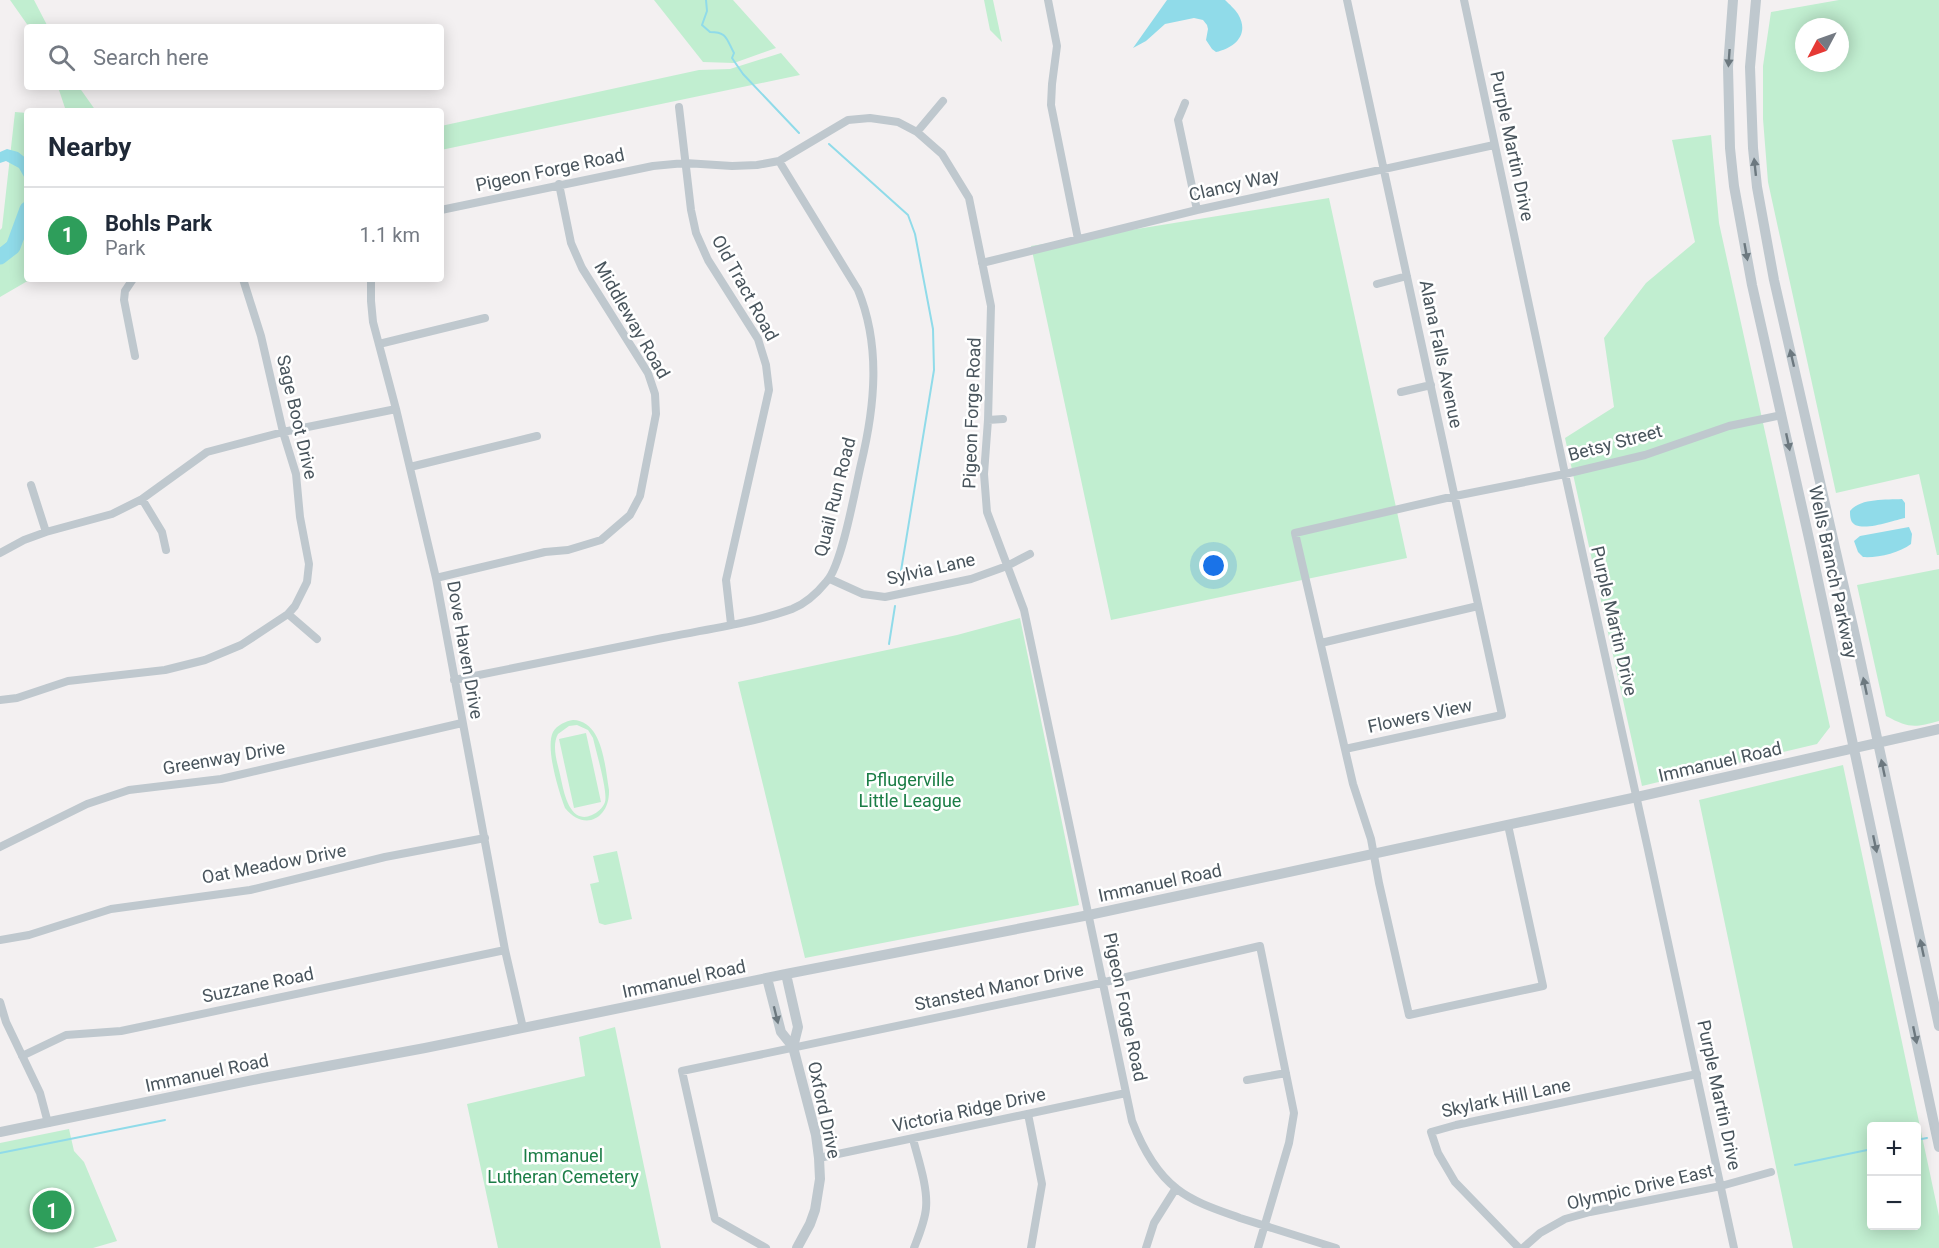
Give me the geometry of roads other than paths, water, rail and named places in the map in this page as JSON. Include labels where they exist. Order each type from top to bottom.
[{"type":"street","points":[[1048,0],[1057,46],[1051,105],[1078,239]]},
{"type":"street","name":"Alana Falls Avenue","points":[[1347,0],[1502,715]]},
{"type":"street","name":"Purple Martin Drive","points":[[1464,0],[1734,1248]]},
{"type":"street","name":"Wells Branch Parkway","points":[[1733,0],[1728,67],[1730,148],[1734,186],[1752,285],[1939,1147]]},
{"type":"street","name":"Wells Branch Parkway","points":[[1756,0],[1750,67],[1757,187],[1774,280],[1939,1026]]},
{"type":"street","points":[[917,132],[943,101]]},
{"type":"street","points":[[1185,103],[1178,120],[1197,210]]},
{"type":"street","name":"Old Tract Road","points":[[679,107],[691,210],[696,233],[708,260],[758,339],[766,365],[769,390],[726,580],[731,624]]},
{"type":"street","name":"Pigeon Forge Road","points":[[444,209],[653,166],[686,163],[732,166],[779,161],[848,120],[870,118],[898,122],[917,132],[942,154],[969,198],[991,306],[984,474],[987,512],[1024,610],[1132,1121],[1140,1144],[1156,1168],[1176,1188],[1193,1200],[1263,1226],[1336,1248]]},
{"type":"street","name":"Clancy Way","points":[[982,263],[1197,210],[1494,145]]},
{"type":"street","name":"Quail Run Road","points":[[454,680],[731,624],[794,609],[815,595],[830,579],[841,548],[870,427],[874,390],[871,340],[867,313],[858,290],[779,161]]},
{"type":"street","name":"Middleway Road","points":[[436,578],[546,552],[568,550],[601,540],[630,516],[640,496],[656,414],[655,394],[648,373],[578,260],[571,243],[559,184]]},
{"type":"street","points":[[1377,284],[1407,276]]},
{"type":"street","points":[[131,282],[125,291],[124,300],[135,356]]},
{"type":"street","name":"Sage Boot Drive","points":[[0,700],[17,698],[68,681],[165,670],[205,660],[241,645],[288,614],[295,606],[307,582],[309,564],[300,517],[296,474],[283,432],[261,336],[244,282]]},
{"type":"street","name":"Dove Haven Drive","points":[[372,282],[370,301],[436,578],[505,950],[523,1028]]},
{"type":"street","points":[[379,344],[485,318]]},
{"type":"street","points":[[1401,392],[1431,385]]},
{"type":"street","points":[[0,553],[24,540],[46,532],[112,514],[142,499],[207,452],[283,432],[396,409]]},
{"type":"street","name":"Betsy Street","points":[[1321,643],[1295,533],[1645,455],[1730,426],[1782,415]]},
{"type":"street","points":[[988,420],[1003,419]]},
{"type":"street","points":[[410,467],[537,436]]},
{"type":"street","points":[[31,485],[46,532]]},
{"type":"street","points":[[142,499],[162,532],[166,550]]},
{"type":"street","name":"Sylvia Lane","points":[[830,579],[863,594],[885,597],[971,579],[1030,554]]},
{"type":"street","points":[[1478,606],[1321,643],[1353,784],[1371,839],[1409,1015],[1543,986],[1509,825]]},
{"type":"street","points":[[288,614],[317,639]]},
{"type":"street","name":"Flowers View","points":[[1345,749],[1502,715]]},
{"type":"street","name":"Greenway Drive","points":[[0,847],[87,804],[129,790],[220,779],[462,723]]},
{"type":"street","name":"Immanuel Road","points":[[0,1132],[1089,915],[1637,797],[1939,729]]},
{"type":"street","name":"Oat Meadow Drive","points":[[0,940],[29,936],[111,909],[250,890],[385,857],[485,838]]},
{"type":"street","name":"Stansted Manor Drive","points":[[766,1248],[715,1219],[682,1071],[1103,982],[1260,946],[1294,1113],[1289,1143],[1258,1248]]},
{"type":"street","name":"Suzzane Road","points":[[22,1056],[66,1035],[81,1032],[121,1031],[505,950]]},
{"type":"street","points":[[786,974],[798,1027],[793,1047]]},
{"type":"street","points":[[767,978],[781,1032],[793,1047]]},
{"type":"street","points":[[0,1002],[6,1022],[40,1094],[48,1123]]},
{"type":"street","name":"Oxford Drive","points":[[793,1047],[816,1135],[820,1179],[815,1210],[797,1248]]},
{"type":"street","points":[[1247,1080],[1286,1073]]},
{"type":"street","name":"Skylark Hill Lane","points":[[1521,1248],[1455,1182],[1438,1153],[1431,1132],[1697,1074]]},
{"type":"street","name":"Victoria Ridge Drive","points":[[819,1158],[1126,1093]]},
{"type":"street","points":[[1028,1114],[1042,1184],[1031,1248]]},
{"type":"street","points":[[913,1139],[927,1206],[914,1248]]},
{"type":"street","name":"Olympic Drive East","points":[[1521,1248],[1540,1233],[1565,1219],[1771,1172]]},
{"type":"street","points":[[1146,1248],[1154,1223],[1176,1188]]},
{"type":"water","points":[[1167,0],[1225,0],[1234,8],[1241,21],[1239,39],[1229,47],[1216,52],[1206,40],[1207,25],[1203,20],[1194,18],[1165,24],[1146,41],[1133,48]]},
{"type":"water","points":[[7,149],[24,157],[24,177],[19,168],[6,161],[0,163],[0,152]]},
{"type":"water","points":[[24,210],[24,239],[0,262],[0,248],[21,230]]},
{"type":"water","points":[[1902,499],[1905,503],[1905,518],[1867,526],[1854,524],[1851,520],[1850,511],[1860,504],[1874,500]]},
{"type":"water","points":[[1909,527],[1912,534],[1911,544],[1901,550],[1882,556],[1869,557],[1863,557],[1858,552],[1854,541],[1860,536]]},
{"type":"waterway","points":[[706,0],[707,11],[702,25],[710,32],[720,33],[725,37],[734,53],[732,58],[743,74],[799,133]]},
{"type":"waterway","points":[[829,144],[908,215],[915,234],[933,329],[934,370],[899,583]]},
{"type":"waterway","points":[[0,257],[13,247],[24,217]]},
{"type":"waterway","points":[[889,644],[895,606]]},
{"type":"waterway","points":[[0,1153],[165,1120]]},
{"type":"waterway","points":[[1921,1139],[1927,1138]]},
{"type":"waterway","points":[[1795,1165],[1867,1150]]},
{"type":"place","name":"Bohls Park","points":[[52,1210]]},
{"type":"park label","name":"Pflugerville Little League","points":[[910,790]]},
{"type":"park label","name":"Immanuel Lutheran Cemetery","points":[[563,1166]]}]
